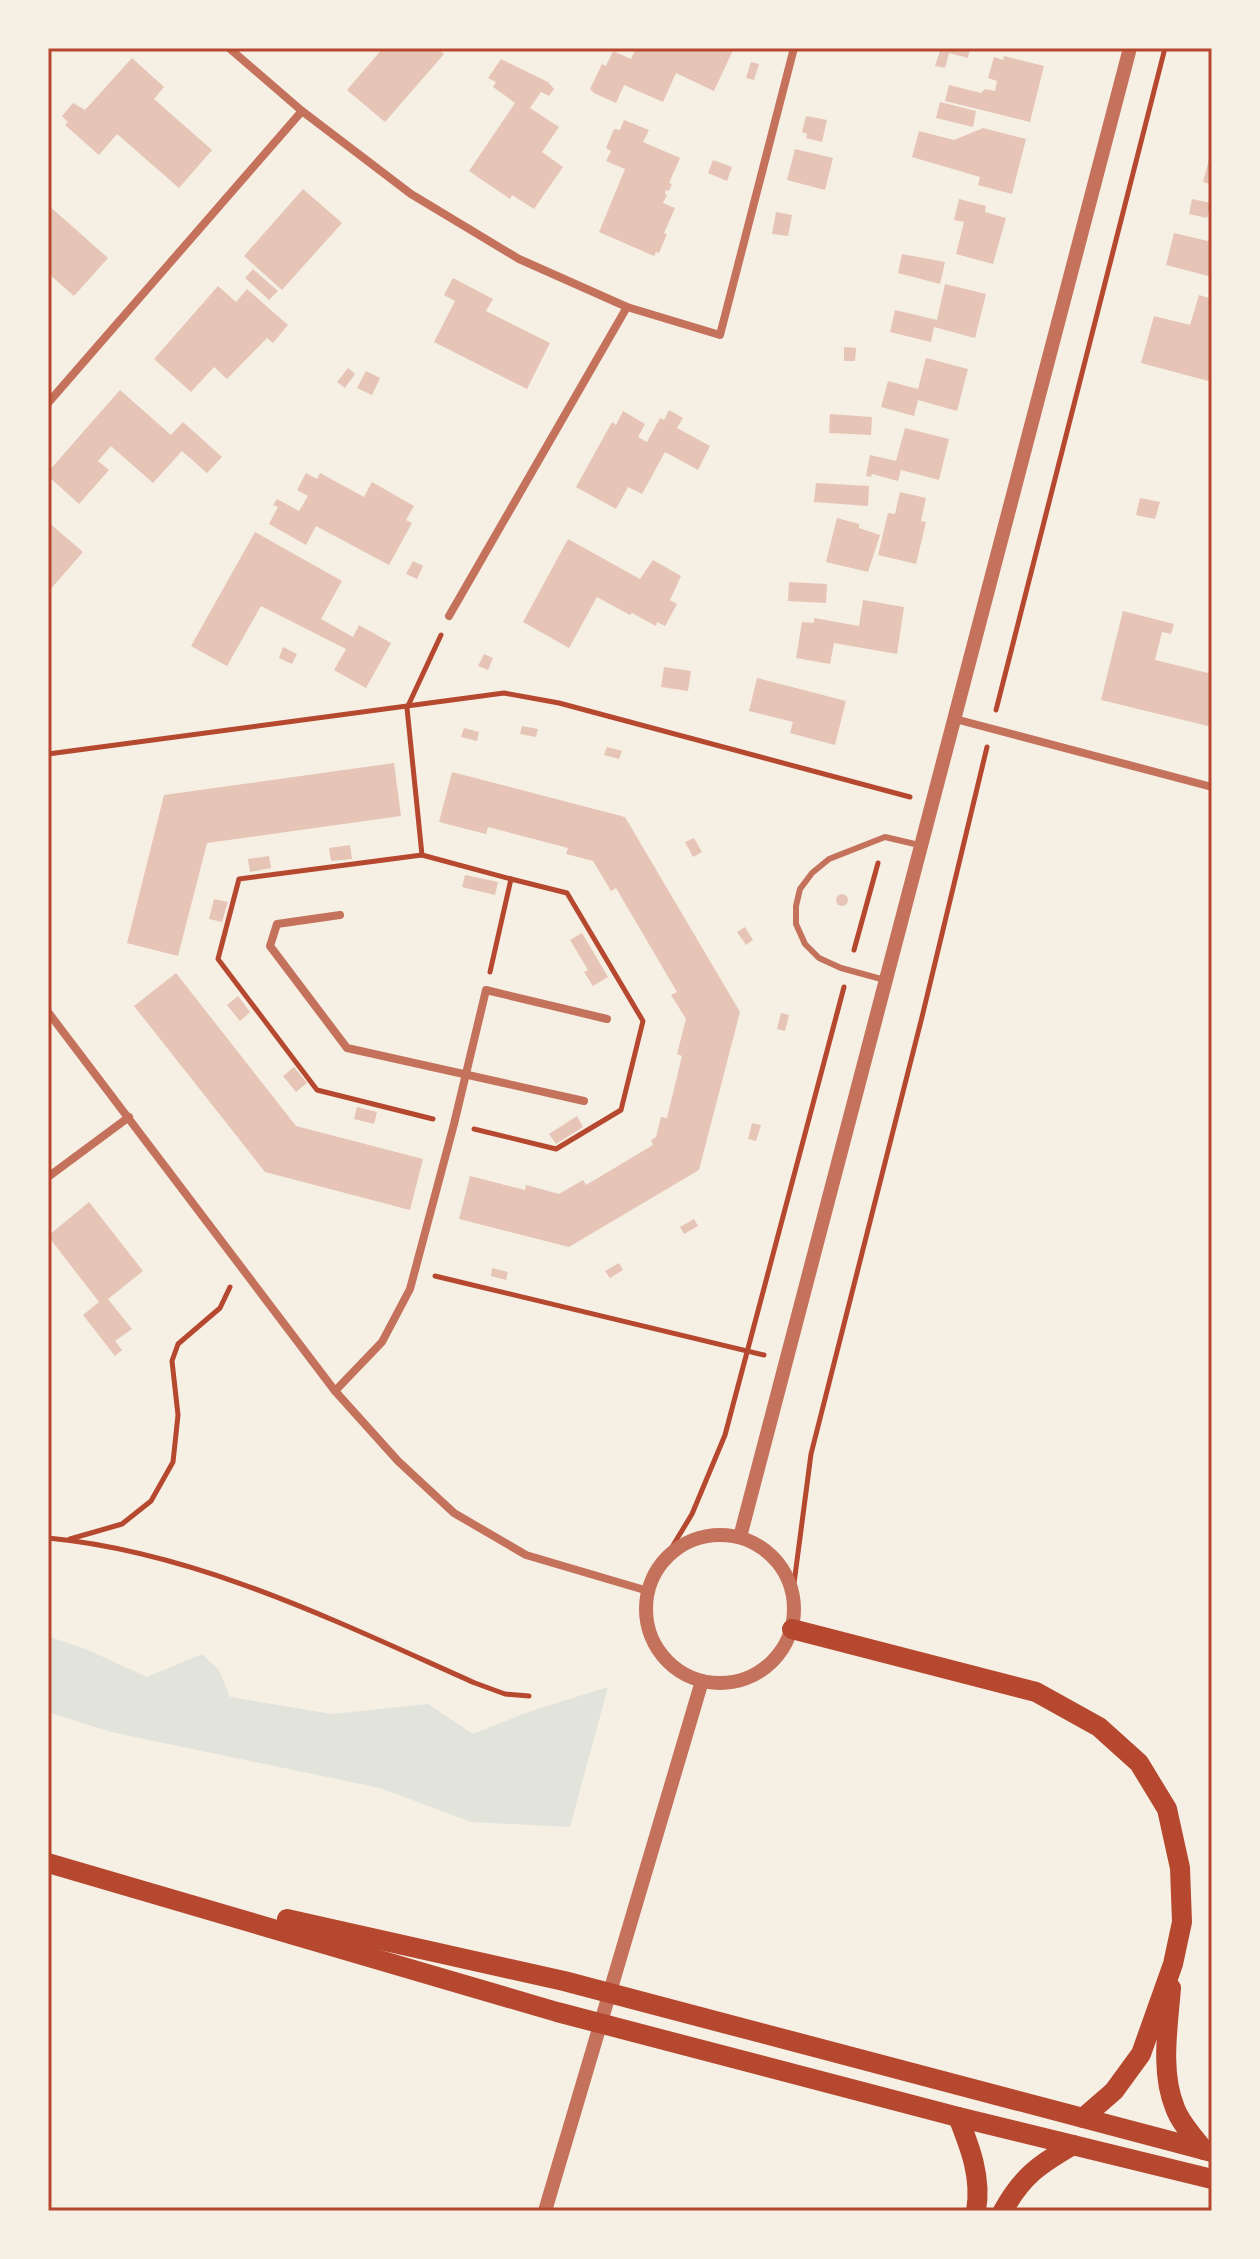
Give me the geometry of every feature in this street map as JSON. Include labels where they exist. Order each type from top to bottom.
[{"type":"main road","points":[[792,1629],[1036,1692],[1099,1727],[1139,1763],[1167,1809],[1180,1868],[1182,1922],[1173,1964],[1141,2054],[1114,2091],[1083,2118]]},
{"type":"main road","points":[[48,1863],[557,2012],[958,2117],[1212,2179]]},
{"type":"main road","points":[[103,1878],[564,1981],[1208,2151]]},
{"type":"main road","points":[[1173,1964],[1167,2072],[1175,2108],[1186,2127],[1208,2151]]},
{"type":"main road","points":[[958,2117],[974,2159],[979,2199],[976,2211]]},
{"type":"main road","points":[[1003,2211],[1015,2189],[1037,2166],[1073,2145]]},
{"type":"street","points":[[229,48],[302,111],[411,194],[519,259],[627,307],[720,335],[794,48]]},
{"type":"street","points":[[740,1537],[1130,48]]},
{"type":"street","points":[[48,403],[302,111]]},
{"type":"street","points":[[449,616],[627,307]]},
{"type":"street","points":[[955,719],[1212,787]]},
{"type":"street","points":[[340,915],[277,924],[270,946],[347,1048],[584,1101]]},
{"type":"street","points":[[335,1391],[382,1342],[410,1289],[486,990],[607,1019]]},
{"type":"street","points":[[48,1012],[335,1391],[398,1461],[454,1513],[526,1555],[648,1591]]},
{"type":"street","points":[[48,1177],[129,1117]]},
{"type":"street","points":[[720,1534],[758,1544],[786,1572],[793,1591],[795,1610],[792,1629],[783,1650],[768,1667],[748,1678],[725,1684],[702,1681],[681,1673],[663,1657],[651,1637],[646,1615],[648,1591],[655,1573],[666,1557],[700,1537],[720,1534]]},
{"type":"street","points":[[545,2211],[702,1681]]},
{"type":"lane","points":[[886,980],[849,971],[819,958],[805,944],[796,924],[800,889],[812,873],[829,859],[885,837],[919,845]]},
{"type":"path","points":[[793,1591],[811,1454],[926,1002],[991,728],[1165,48]]},
{"type":"path","points":[[422,855],[407,708],[449,616]]},
{"type":"path","points":[[48,754],[504,693],[559,703],[932,804]]},
{"type":"path","points":[[666,1557],[692,1514],[725,1435],[885,837]]},
{"type":"path","points":[[422,855],[511,879],[567,893],[643,1021],[621,1110],[556,1149],[317,1090],[218,959],[239,879],[422,855]]},
{"type":"path","points":[[486,990],[511,879]]},
{"type":"path","points":[[69,1540],[122,1524],[151,1501],[173,1462],[178,1415],[172,1361],[178,1344],[220,1308],[241,1264]]},
{"type":"path","points":[[415,1271],[785,1361]]},
{"type":"path","points":[[48,1538],[172,1562],[286,1600],[475,1683],[505,1694],[529,1696]]},
{"type":"shaded area","points":[[48,1636],[147,1677],[202,1654],[219,1670],[230,1697],[332,1714],[428,1704],[473,1734],[528,1712],[608,1687],[570,1827],[471,1822],[380,1788],[111,1732],[48,1712]]},
{"type":"building","points":[[383,48],[438,48],[444,54],[385,122],[347,90]]},
{"type":"building","points":[[636,48],[734,48],[714,91],[676,73],[663,102],[624,85],[616,103],[590,89],[602,64],[606,66],[613,51],[631,59]]},
{"type":"building","points":[[934,48],[970,48],[968,58],[949,53],[945,68],[935,66],[940,51]]},
{"type":"building","points":[[1004,56],[1044,66],[1030,122],[945,101],[949,85],[981,93],[985,89],[995,91],[997,81],[988,78],[994,57],[1003,60]]},
{"type":"building","points":[[132,58],[164,87],[154,99],[212,150],[179,188],[117,134],[99,155],[65,125],[68,122],[62,116],[73,103],[85,110]]},
{"type":"building","points":[[501,59],[548,82],[554,89],[549,96],[541,92],[530,108],[559,127],[542,152],[563,167],[534,209],[512,195],[510,199],[469,171],[515,103],[493,87],[496,82],[488,78]]},
{"type":"building","points":[[751,62],[759,64],[754,80],[746,78]]},
{"type":"building","points":[[940,102],[976,111],[973,127],[936,118]]},
{"type":"building","points":[[806,116],[827,120],[822,142],[806,138],[807,134],[802,132]]},
{"type":"building","points":[[624,120],[649,130],[643,142],[680,158],[663,203],[675,208],[659,253],[656,252],[654,256],[599,232],[625,169],[606,161],[611,151],[606,148],[614,129],[620,130]]},
{"type":"building","points":[[983,128],[1026,139],[1012,194],[978,185],[980,177],[912,157],[919,131],[954,140]]},
{"type":"building","points":[[795,149],[833,158],[825,190],[787,180]]},
{"type":"building","points":[[1212,152],[1212,185],[1203,182]]},
{"type":"building","points":[[713,160],[732,167],[727,181],[708,173]]},
{"type":"building","points":[[303,189],[342,223],[282,290],[244,256]]},
{"type":"building","points":[[959,199],[986,206],[985,212],[1006,218],[993,264],[956,254],[964,222],[954,220]]},
{"type":"building","points":[[1192,199],[1211,203],[1207,218],[1189,214]]},
{"type":"building","points":[[48,205],[108,258],[74,296],[48,273]]},
{"type":"building","points":[[776,212],[792,215],[788,236],[772,234]]},
{"type":"building","points":[[1174,233],[1212,242],[1212,277],[1166,265]]},
{"type":"building","points":[[902,254],[945,262],[940,284],[898,273]]},
{"type":"building","points":[[253,269],[278,291],[269,300],[245,278]]},
{"type":"building","points":[[453,278],[493,299],[486,311],[550,343],[527,389],[434,342],[455,301],[444,295]]},
{"type":"building","points":[[945,284],[986,294],[975,338],[934,327],[931,342],[890,332],[895,310],[937,320]]},
{"type":"building","points":[[218,286],[236,302],[247,289],[288,325],[273,343],[267,338],[227,379],[214,367],[191,392],[154,359]]},
{"type":"building","points":[[1199,295],[1212,299],[1212,382],[1141,363],[1154,316],[1190,325]]},
{"type":"building","points":[[844,347],[856,348],[855,361],[844,361]]},
{"type":"building","points":[[926,358],[968,369],[957,411],[918,400],[914,416],[881,407],[888,381],[918,389]]},
{"type":"building","points":[[348,368],[355,374],[345,388],[337,382]]},
{"type":"building","points":[[366,371],[380,378],[372,395],[357,388]]},
{"type":"building","points":[[120,390],[171,435],[183,422],[222,457],[207,473],[182,451],[153,483],[111,446],[98,461],[109,470],[79,504],[48,476],[48,472]]},
{"type":"building","points":[[669,410],[683,418],[677,428],[710,446],[698,470],[665,452],[642,494],[628,487],[616,509],[576,487],[612,422],[616,425],[623,411],[645,424],[638,437],[647,442],[660,418],[664,420]]},
{"type":"building","points":[[830,414],[872,417],[871,435],[829,433]]},
{"type":"building","points":[[905,428],[949,439],[939,480],[901,470],[898,481],[872,474],[871,477],[866,476],[870,455],[896,461]]},
{"type":"building","points":[[306,473],[317,479],[320,473],[364,497],[372,482],[414,506],[406,520],[412,523],[389,565],[316,526],[306,545],[269,524],[278,507],[273,505],[277,499],[299,511],[308,496],[297,490]]},
{"type":"building","points":[[816,483],[869,486],[868,506],[814,502]]},
{"type":"building","points":[[900,492],[926,498],[921,521],[926,522],[916,564],[878,555],[888,513],[895,514]]},
{"type":"building","points":[[1140,498],[1160,502],[1155,519],[1136,515]]},
{"type":"building","points":[[837,518],[859,524],[859,528],[880,535],[868,572],[826,562]]},
{"type":"building","points":[[48,522],[83,552],[48,592]]},
{"type":"building","points":[[255,532],[342,581],[321,619],[353,637],[359,625],[391,643],[366,688],[334,670],[346,649],[261,606],[227,666],[191,646]]},
{"type":"building","points":[[568,539],[640,579],[653,560],[681,576],[670,600],[677,604],[665,626],[657,622],[656,626],[632,613],[630,615],[597,597],[569,648],[523,622]]},
{"type":"building","points":[[413,561],[423,566],[417,579],[406,574]]},
{"type":"building","points":[[789,582],[827,584],[826,603],[788,601]]},
{"type":"building","points":[[863,600],[904,607],[897,654],[834,643],[830,664],[796,658],[802,622],[814,623],[814,618],[859,626]]},
{"type":"building","points":[[1123,611],[1174,624],[1171,634],[1162,632],[1155,660],[1212,674],[1212,727],[1101,700]]},
{"type":"building","points":[[283,647],[297,654],[292,664],[279,658]]},
{"type":"building","points":[[484,654],[493,658],[488,670],[478,666]]},
{"type":"building","points":[[664,667],[691,671],[688,691],[661,687]]},
{"type":"building","points":[[757,678],[846,701],[835,745],[790,733],[793,722],[749,711]]},
{"type":"building","points":[[522,726],[538,729],[536,737],[520,734]]},
{"type":"building","points":[[464,728],[479,732],[477,741],[461,737]]},
{"type":"building","points":[[607,747],[622,751],[619,759],[604,755]]},
{"type":"building","points":[[394,763],[401,816],[207,843],[178,956],[127,943],[164,795]]},
{"type":"building","points":[[452,772],[625,817],[740,1012],[699,1170],[569,1247],[459,1219],[470,1176],[525,1190],[526,1185],[559,1194],[583,1180],[586,1185],[653,1145],[651,1140],[656,1137],[661,1117],[667,1118],[682,1056],[677,1054],[686,1019],[671,995],[677,992],[616,888],[611,891],[593,861],[566,854],[568,848],[488,827],[486,834],[439,822]]},
{"type":"building","points":[[694,838],[702,852],[693,857],[685,842]]},
{"type":"building","points":[[350,845],[352,859],[331,861],[329,848]]},
{"type":"building","points":[[269,856],[271,868],[250,872],[248,859]]},
{"type":"building","points":[[465,875],[498,882],[495,895],[462,887]]},
{"type":"building","points":[[842,894],[848,900],[842,906],[836,900]]},
{"type":"building","points":[[214,899],[228,902],[222,922],[209,919]]},
{"type":"building","points":[[745,927],[753,940],[746,945],[737,932]]},
{"type":"building","points":[[582,933],[608,977],[593,986],[584,972],[588,970],[570,940]]},
{"type":"building","points":[[176,973],[296,1126],[423,1159],[410,1210],[265,1172],[134,1006]]},
{"type":"building","points":[[238,996],[250,1012],[240,1021],[227,1005]]},
{"type":"building","points":[[781,1013],[789,1015],[785,1031],[777,1029]]},
{"type":"building","points":[[294,1067],[307,1083],[296,1092],[283,1076]]},
{"type":"building","points":[[357,1107],[377,1112],[374,1124],[354,1119]]},
{"type":"building","points":[[577,1116],[583,1127],[556,1144],[549,1134]]},
{"type":"building","points":[[752,1123],[761,1125],[756,1141],[748,1139]]},
{"type":"building","points":[[89,1202],[143,1271],[108,1299],[132,1329],[115,1341],[122,1350],[115,1356],[83,1315],[99,1302],[48,1236]]},
{"type":"building","points":[[694,1219],[698,1226],[684,1234],[680,1227]]},
{"type":"building","points":[[619,1263],[623,1270],[610,1278],[605,1271]]},
{"type":"building","points":[[492,1268],[508,1272],[506,1280],[491,1276]]}]
